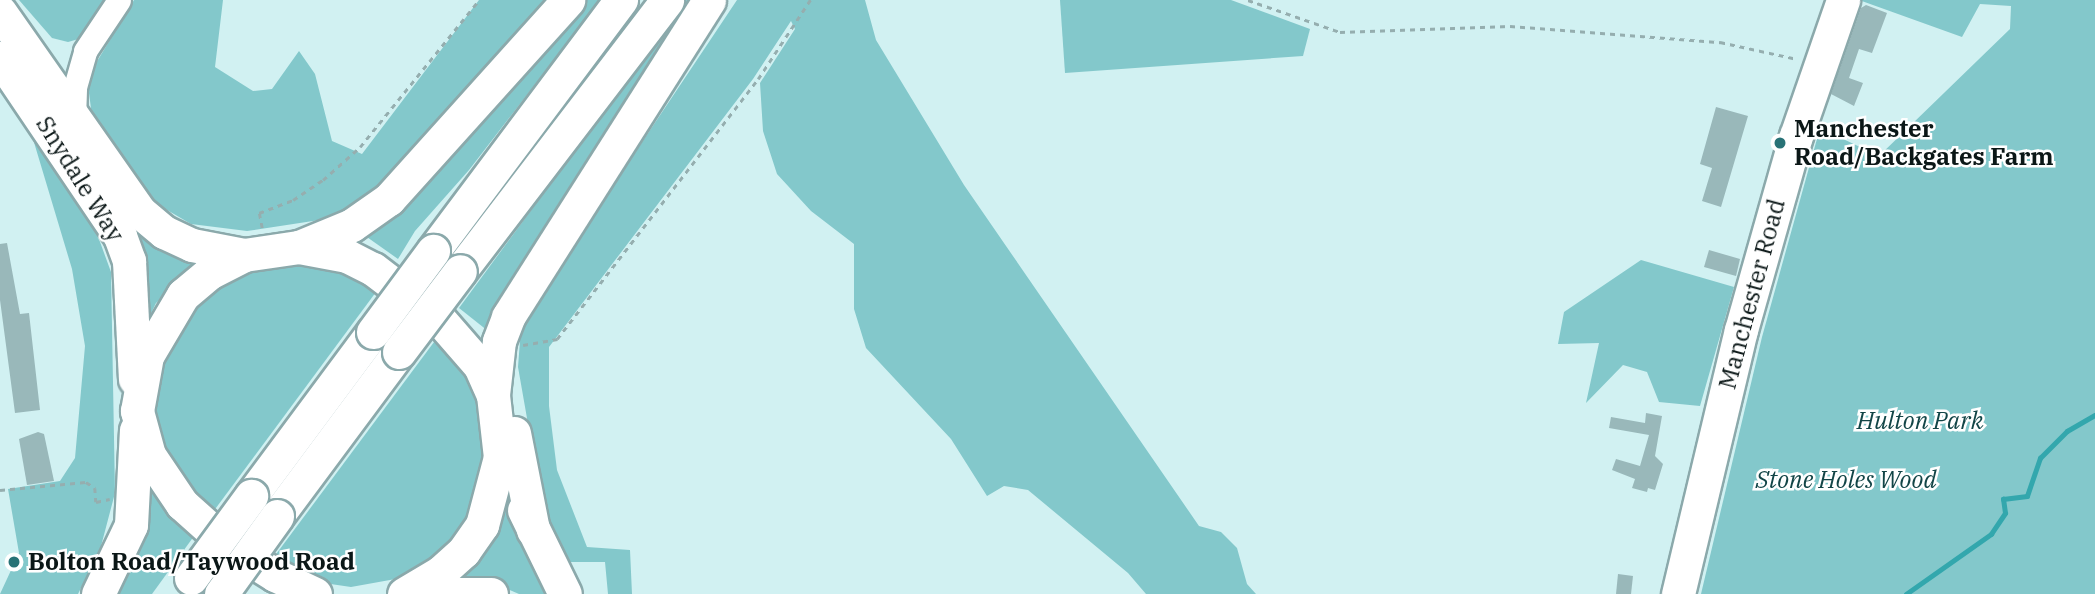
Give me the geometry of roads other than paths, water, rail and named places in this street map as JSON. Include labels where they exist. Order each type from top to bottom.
[{"type":"highway","points":[[299,247],[356,223],[389,199],[568,0]]},
{"type":"highway","points":[[185,586],[621,0]]},
{"type":"highway","points":[[221,594],[399,352],[667,0]]},
{"type":"highway","points":[[404,594],[441,572],[464,551],[493,495],[500,457],[493,395],[499,341],[520,301],[709,0]]},
{"type":"highway","name":"Manchester Road","points":[[1678,594],[1737,342],[1820,64],[1843,0]]},
{"type":"highway","name":"Snydale Way","points":[[0,12],[120,236],[129,261],[137,403]]},
{"type":"highway","name":"Snydale Way","points":[[0,58],[74,120],[151,223],[191,245],[253,243]]},
{"type":"highway","points":[[98,594],[121,553],[137,403],[147,356],[172,308],[209,273],[253,243],[299,247],[347,256],[373,269],[421,305],[462,342],[493,395]]},
{"type":"highway","points":[[520,301],[508,343],[505,374],[533,530]]},
{"type":"highway","points":[[137,403],[149,455],[182,504],[229,546],[295,587],[315,594]]},
{"type":"highway","points":[[500,457],[565,594]]},
{"type":"highway","points":[[431,594],[491,594]]},
{"type":"street","points":[[41,92],[85,51],[120,0]]},
{"type":"street","points":[[74,120],[75,87],[85,51]]},
{"type":"waterway","points":[[1906,594],[1991,534],[2005,513],[2003,499],[2027,496],[2040,458],[2067,431],[2095,415]]},
{"type":"place","name":"Manchester Road/Backgates Farm","points":[[1780,143]]},
{"type":"place","name":"Bolton Road/Taywood Road","points":[[14,562]]},
{"type":"park label","name":"Hulton Park","points":[[1920,421]]},
{"type":"park label","name":"Stone Holes Wood","points":[[1846,480]]}]
